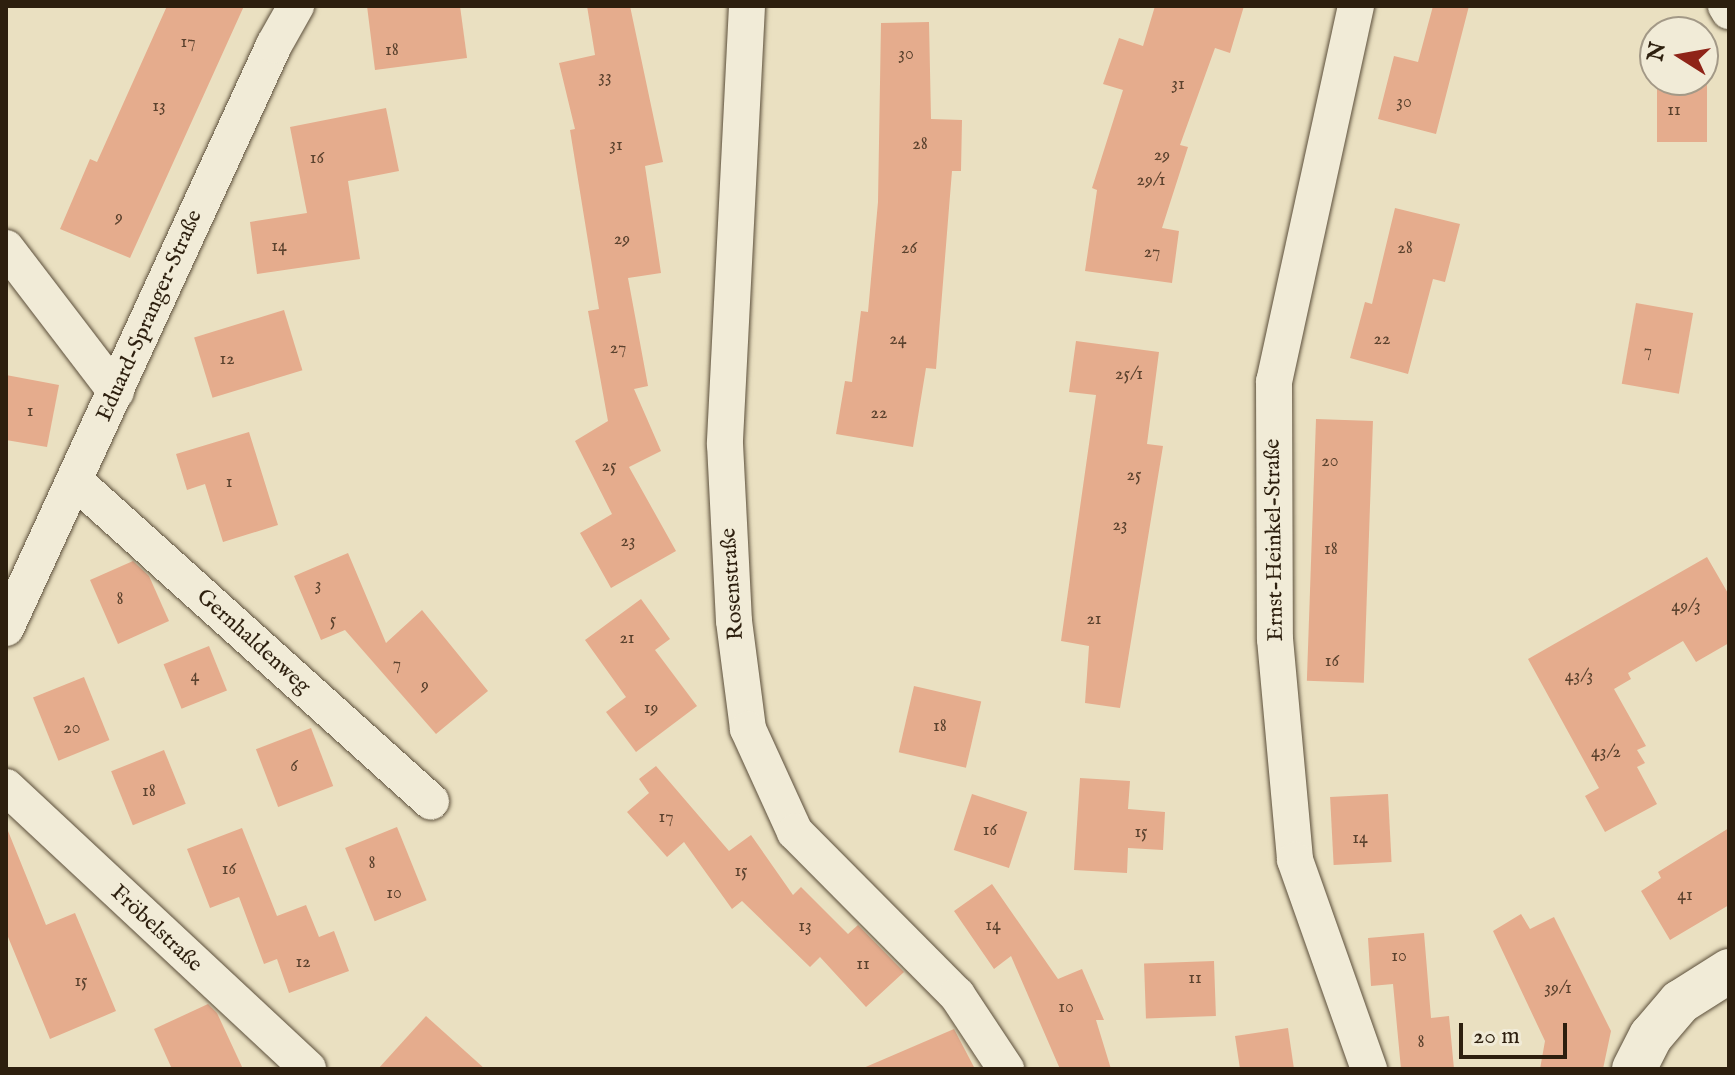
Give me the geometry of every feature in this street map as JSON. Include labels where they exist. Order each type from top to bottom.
[{"type":"street","name":"Eduard-Spranger-Straße","points":[[6,628],[274,45],[296,6]]},
{"type":"street","name":"Rosenstraße","points":[[747,6],[725,444],[734,621],[748,729],[795,832],[957,995],[1006,1069]]},
{"type":"street","name":"Ernst-Heinkel-Straße","points":[[1356,6],[1274,381],[1275,624],[1295,860],[1369,1069]]},
{"type":"street","points":[[1726,6],[1729,11]]},
{"type":"street","points":[[6,248],[116,392]]},
{"type":"street","name":"Gernhaldenweg","points":[[75,481],[431,802]]},
{"type":"street","name":"Fröbelstraße","points":[[6,787],[308,1069]]},
{"type":"street","points":[[1634,1069],[1651,1036],[1680,1002],[1729,971]]},
{"type":"building","points":[[167,6],[244,6],[130,258],[60,229],[90,159],[97,162]]},
{"type":"building","points":[[367,6],[460,6],[467,58],[375,70]]},
{"type":"building","points":[[587,6],[630,6],[663,162],[645,166],[661,273],[628,278],[648,386],[634,389],[661,451],[629,467],[676,551],[611,588],[580,533],[612,514],[575,441],[608,421],[588,311],[599,309],[570,130],[575,129],[559,63],[595,55]]},
{"type":"building","points":[[1155,6],[1244,6],[1230,53],[1215,48],[1180,145],[1188,147],[1162,228],[1179,231],[1172,283],[1085,271],[1097,190],[1092,188],[1123,90],[1103,84],[1119,38],[1143,46]]},
{"type":"building","points":[[1433,6],[1469,6],[1436,134],[1378,119],[1394,56],[1418,62]]},
{"type":"building","points":[[929,22],[931,119],[962,120],[961,171],[952,171],[936,369],[926,368],[913,447],[836,434],[845,381],[852,382],[861,311],[868,312],[878,202],[881,23]]},
{"type":"building","points":[[1657,96],[1707,96],[1707,142],[1657,142]]},
{"type":"building","points":[[386,108],[399,171],[348,181],[360,259],[257,274],[250,222],[307,213],[290,127]]},
{"type":"building","points":[[1395,208],[1460,224],[1445,282],[1433,279],[1408,374],[1350,358],[1365,302],[1372,304]]},
{"type":"building","points":[[1636,303],[1693,313],[1679,394],[1622,384]]},
{"type":"building","points":[[284,310],[302,370],[213,398],[194,337]]},
{"type":"building","points":[[1076,341],[1159,352],[1147,444],[1163,446],[1120,708],[1085,703],[1089,646],[1061,641],[1096,395],[1069,392]]},
{"type":"building","points":[[6,375],[59,385],[47,447],[6,440]]},
{"type":"building","points":[[1316,419],[1373,421],[1364,683],[1307,681]]},
{"type":"building","points":[[249,432],[278,525],[223,542],[205,484],[187,490],[176,454]]},
{"type":"building","points":[[348,553],[386,643],[422,610],[488,691],[436,734],[345,630],[321,640],[294,576]]},
{"type":"building","points":[[1707,557],[1729,595],[1729,643],[1696,662],[1683,641],[1628,673],[1631,679],[1614,689],[1646,746],[1637,750],[1645,763],[1637,767],[1657,804],[1605,832],[1585,796],[1599,788],[1528,659]]},
{"type":"building","points":[[133,561],[149,576],[169,621],[118,644],[90,580]]},
{"type":"building","points":[[641,599],[670,639],[655,650],[697,706],[636,752],[606,712],[626,697],[585,640]]},
{"type":"building","points":[[209,646],[227,691],[182,709],[164,664]]},
{"type":"building","points":[[84,677],[109,740],[58,761],[33,698]]},
{"type":"building","points":[[914,686],[981,702],[966,768],[899,752]]},
{"type":"building","points":[[311,728],[333,786],[278,807],[256,749]]},
{"type":"building","points":[[164,750],[186,804],[133,825],[111,771]]},
{"type":"building","points":[[656,766],[729,851],[751,835],[793,895],[801,887],[848,934],[858,925],[904,972],[866,1007],[820,957],[810,967],[742,901],[732,909],[684,842],[667,857],[627,812],[649,793],[639,779]]},
{"type":"building","points":[[1080,778],[1130,781],[1128,809],[1165,812],[1163,850],[1128,848],[1127,873],[1074,870]]},
{"type":"building","points":[[972,794],[1027,812],[1009,868],[954,850]]},
{"type":"building","points":[[1388,794],[1392,862],[1334,865],[1330,797]]},
{"type":"building","points":[[6,826],[46,925],[75,913],[116,1011],[50,1039],[6,932]]},
{"type":"building","points":[[397,827],[427,900],[375,921],[345,848]]},
{"type":"building","points":[[242,828],[277,916],[306,905],[319,937],[334,931],[349,971],[289,993],[277,959],[264,964],[239,897],[210,908],[187,849]]},
{"type":"building","points":[[1729,828],[1729,905],[1670,940],[1641,891],[1661,878],[1658,872]]},
{"type":"building","points":[[992,884],[1058,979],[1082,969],[1104,1020],[1096,1020],[1111,1069],[1060,1069],[1011,956],[994,969],[954,911]]},
{"type":"building","points":[[1521,914],[1530,929],[1554,917],[1611,1031],[1603,1069],[1540,1069],[1545,1041],[1493,931]]},
{"type":"building","points":[[1424,933],[1431,1018],[1449,1016],[1454,1069],[1401,1069],[1393,984],[1371,986],[1368,938]]},
{"type":"building","points":[[1214,961],[1216,1016],[1146,1018],[1144,963]]},
{"type":"building","points":[[208,1004],[217,1013],[243,1069],[172,1069],[154,1029]]},
{"type":"building","points":[[426,1016],[485,1069],[378,1069]]},
{"type":"building","points":[[1288,1028],[1294,1069],[1240,1069],[1235,1036]]},
{"type":"building","points":[[954,1029],[975,1069],[861,1069]]}]
